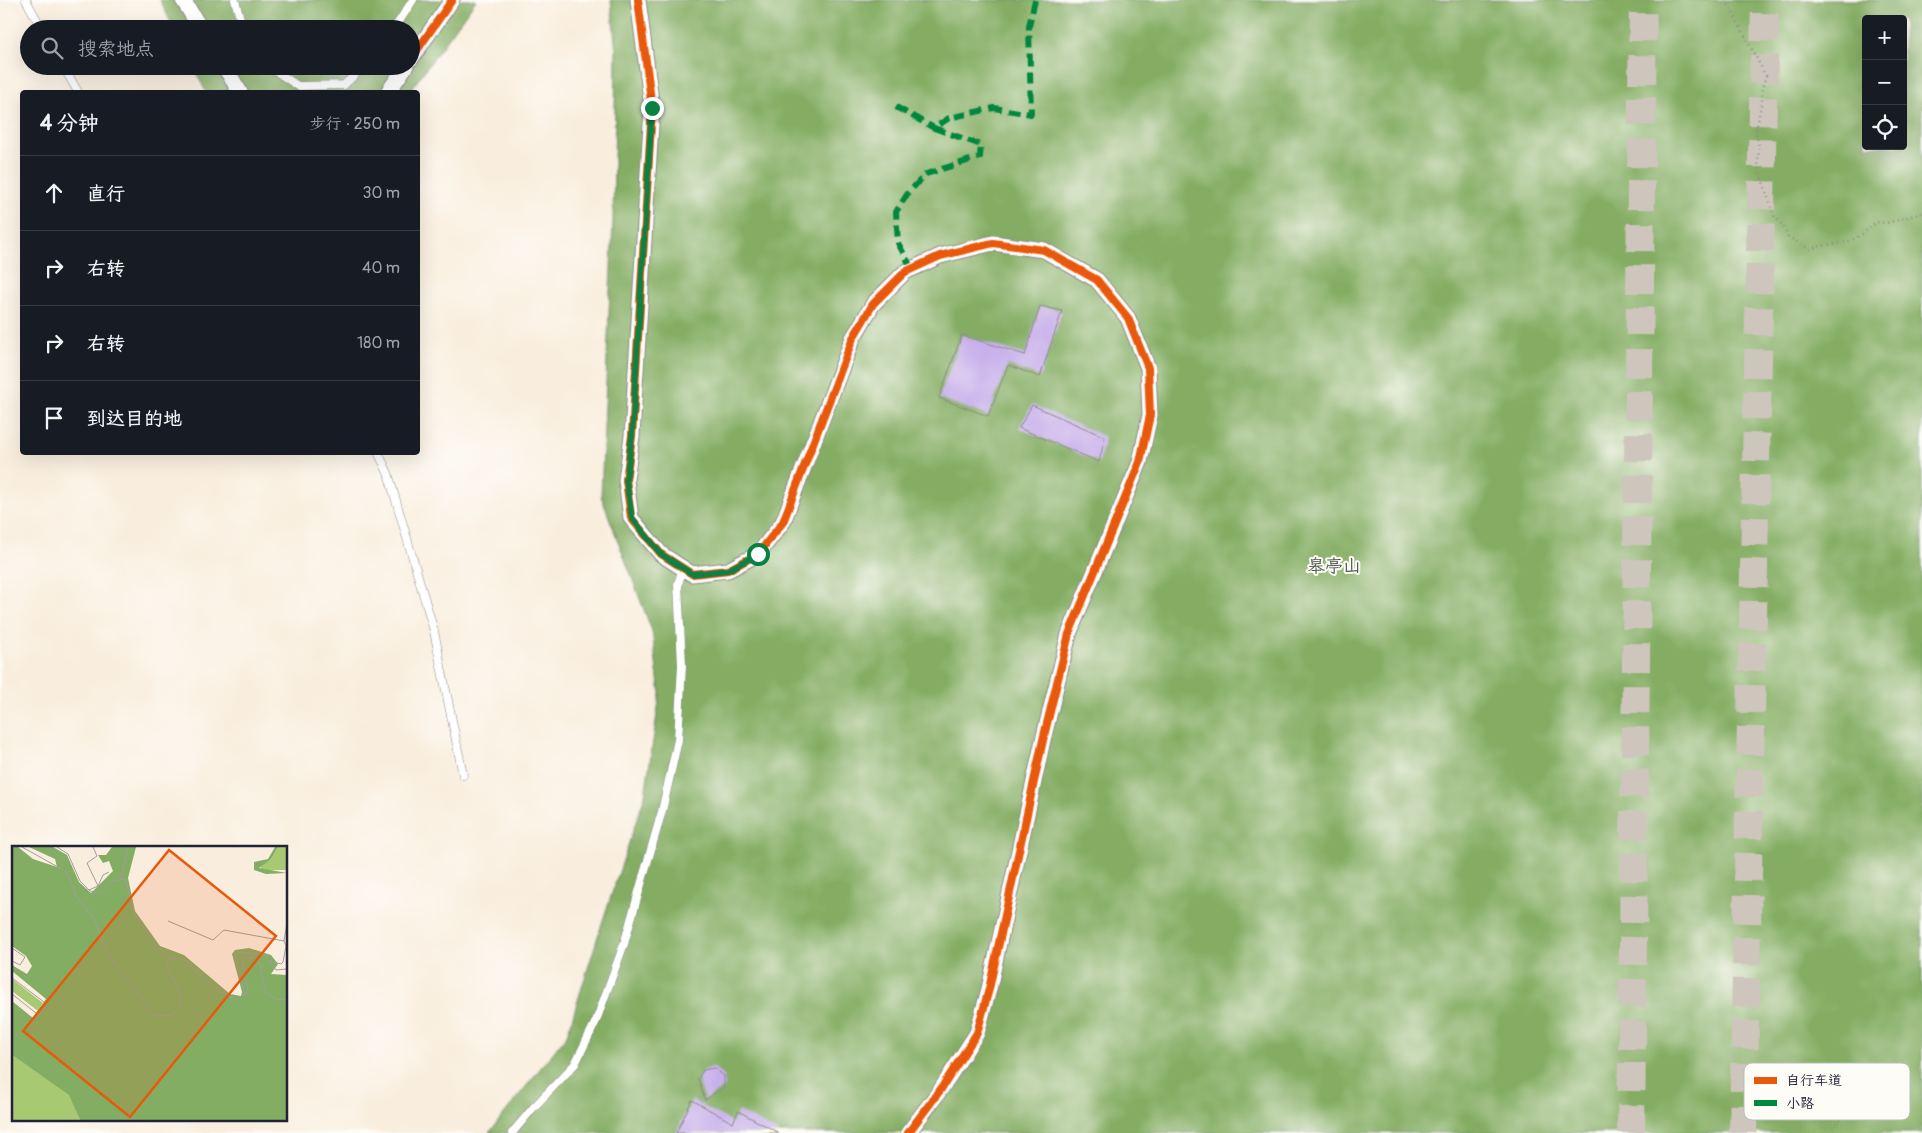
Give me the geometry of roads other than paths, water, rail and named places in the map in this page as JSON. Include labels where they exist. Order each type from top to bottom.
[{"type":"street","points":[[183,0],[195,20]]},
{"type":"street","points":[[420,46],[452,0]]},
{"type":"street","points":[[638,0],[652,108],[632,436],[626,480],[632,518],[661,554],[692,574],[728,570],[758,554],[783,522],[853,338],[873,304],[905,272],[940,256],[993,243],[1044,250],[1097,280],[1128,318],[1148,368],[1150,415],[1140,462],[1069,634],[1043,740],[989,989],[976,1033],[941,1089],[908,1133]]},
{"type":"street","points":[[230,75],[239,90]]},
{"type":"street","points":[[389,90],[400,75]]},
{"type":"lane","points":[[26,0],[37,20]]},
{"type":"lane","points":[[235,0],[241,20]]},
{"type":"lane","points":[[400,20],[413,0]]},
{"type":"lane","points":[[68,75],[77,90]]},
{"type":"lane","points":[[282,75],[298,86],[344,85],[355,75]]},
{"type":"lane","points":[[379,455],[388,473],[434,632],[463,775]]},
{"type":"lane","points":[[512,1133],[575,1064],[596,1021],[624,944],[662,811],[678,740],[682,665],[678,584],[683,568]]},
{"type":"tunnel","points":[[1631,1133],[1643,0]]},
{"type":"tunnel","points":[[1744,1063],[1765,0]]},
{"type":"tunnel","points":[[1743,1133],[1744,1082]]},
{"type":"park label","name":"皋亭山","points":[[1334,566]]}]
